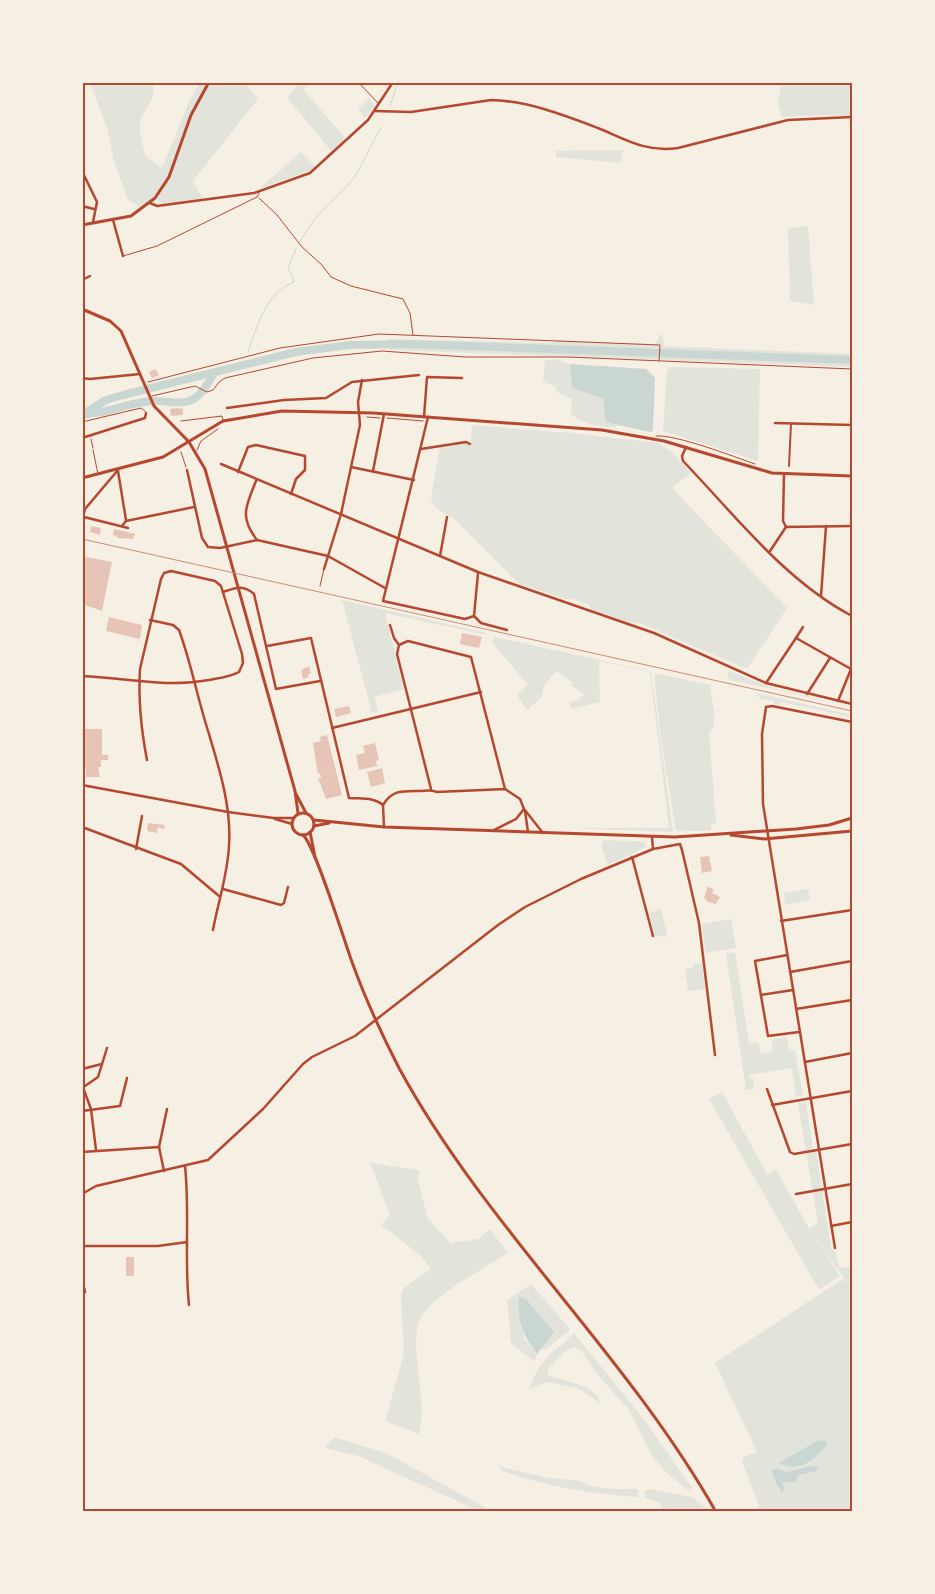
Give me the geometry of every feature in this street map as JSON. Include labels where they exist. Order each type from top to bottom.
[{"type":"main road","points":[[82,225],[135,214],[150,203],[165,183],[191,115],[209,82]]},
{"type":"main road","points":[[82,309],[110,321],[121,331],[157,411],[189,442],[205,468],[295,792],[298,813]]},
{"type":"main road","points":[[82,478],[163,457],[223,421],[282,411],[359,414],[602,430],[651,438],[754,468],[784,474],[852,476]]},
{"type":"main road","points":[[295,792],[306,813],[314,820],[384,827],[652,837],[726,834],[829,825],[852,818]]},
{"type":"main road","points":[[306,813],[298,813],[293,818],[292,824],[295,832],[303,835],[315,858],[349,954],[376,1021],[420,1104],[466,1175],[668,1437],[716,1512]]},
{"type":"main road","points":[[303,835],[310,832],[314,826],[314,820]]},
{"type":"main road","points":[[314,826],[332,823]]},
{"type":"main road","points":[[726,834],[768,838],[852,831]]},
{"type":"main road","points":[[310,832],[315,858]]},
{"type":"street","points":[[150,203],[157,206],[259,192],[310,173],[324,162],[377,110],[393,82]]},
{"type":"street","points":[[377,110],[411,112],[491,100],[503,100],[533,106],[576,120],[626,142],[660,150],[678,148],[788,120],[852,117]]},
{"type":"street","points":[[82,171],[97,202],[94,209],[94,223]]},
{"type":"street","points":[[82,206],[94,209]]},
{"type":"street","points":[[113,220],[123,256]]},
{"type":"street","points":[[82,280],[90,276]]},
{"type":"street","points":[[82,378],[90,380],[140,374]]},
{"type":"street","points":[[227,408],[284,400],[326,398],[346,385],[362,380],[419,375]]},
{"type":"street","points":[[462,378],[427,377],[426,418],[421,449],[383,600],[385,603],[465,619],[474,616]]},
{"type":"street","points":[[324,568],[341,514],[351,467],[362,380]]},
{"type":"street","points":[[82,438],[102,430],[145,418],[146,413]]},
{"type":"street","points":[[373,471],[384,416]]},
{"type":"street","points":[[775,423],[852,426]]},
{"type":"street","points":[[790,466],[792,424]]},
{"type":"street","points":[[421,449],[466,442],[470,444]]},
{"type":"street","points":[[238,472],[248,446],[256,445],[305,456],[304,470],[296,479],[291,494]]},
{"type":"street","points":[[686,447],[682,461],[791,574],[852,616]]},
{"type":"street","points":[[221,464],[256,481],[341,514],[398,540],[478,572],[634,626],[766,683],[852,704]]},
{"type":"street","points":[[351,467],[414,480]]},
{"type":"street","points":[[118,470],[86,509],[83,517],[128,528]]},
{"type":"street","points":[[118,470],[126,521]]},
{"type":"street","points":[[187,470],[202,538],[206,545],[212,549],[257,540],[328,556],[386,588]]},
{"type":"street","points":[[784,474],[783,521],[786,527]]},
{"type":"street","points":[[256,481],[245,516],[247,525],[257,540]]},
{"type":"street","points":[[122,526],[126,521],[195,507]]},
{"type":"street","points":[[440,556],[447,517]]},
{"type":"street","points":[[821,596],[826,526]]},
{"type":"street","points":[[786,527],[852,526]]},
{"type":"street","points":[[770,552],[786,527]]},
{"type":"street","points":[[82,676],[139,682],[179,685],[235,674],[242,668],[242,654],[224,592],[215,581],[171,571],[164,573],[150,620],[139,682],[138,709],[147,760]]},
{"type":"street","points":[[474,616],[478,572]]},
{"type":"street","points":[[224,592],[243,587],[249,589],[257,599],[276,689],[320,681]]},
{"type":"street","points":[[474,616],[481,622],[508,630]]},
{"type":"street","points":[[150,620],[173,625],[179,630],[215,756],[228,812],[230,844],[223,889],[219,896],[212,930]]},
{"type":"street","points":[[390,624],[394,638],[399,646],[398,654],[431,789]]},
{"type":"street","points":[[766,683],[803,627]]},
{"type":"street","points":[[267,646],[311,638],[349,798],[376,799],[383,806]]},
{"type":"street","points":[[796,638],[851,669],[838,701]]},
{"type":"street","points":[[399,646],[408,641],[469,655],[472,658],[505,789]]},
{"type":"street","points":[[807,694],[830,658]]},
{"type":"street","points":[[332,728],[480,692]]},
{"type":"street","points":[[835,1248],[768,838],[763,804],[761,745],[766,707],[776,706],[852,722]]},
{"type":"street","points":[[82,785],[228,812],[274,818],[293,818]]},
{"type":"street","points":[[384,827],[383,806],[388,797],[399,791],[431,789],[438,792],[505,789],[520,799],[524,809],[528,832]]},
{"type":"street","points":[[492,831],[516,819],[524,809]]},
{"type":"street","points":[[524,809],[543,832]]},
{"type":"street","points":[[136,849],[142,816]]},
{"type":"street","points":[[274,818],[292,824]]},
{"type":"street","points":[[82,827],[136,849],[180,864],[219,896]]},
{"type":"street","points":[[652,837],[653,849]]},
{"type":"street","points":[[82,1194],[96,1186],[208,1160],[263,1109],[295,1072],[312,1057],[348,1041],[376,1021],[474,942],[525,907],[567,885],[653,849],[680,844],[682,850],[699,922],[715,1055]]},
{"type":"street","points":[[632,857],[651,924],[652,936]]},
{"type":"street","points":[[223,889],[281,905],[284,903],[288,886]]},
{"type":"street","points":[[781,920],[852,910]]},
{"type":"street","points":[[787,955],[755,960],[768,1036],[799,1032]]},
{"type":"street","points":[[790,972],[852,962]]},
{"type":"street","points":[[761,995],[793,990]]},
{"type":"street","points":[[796,1009],[852,1000]]},
{"type":"street","points":[[96,1150],[91,1109],[84,1086],[98,1077],[107,1048]]},
{"type":"street","points":[[804,1062],[852,1053]]},
{"type":"street","points":[[82,1069],[102,1064]]},
{"type":"street","points":[[82,1111],[120,1106],[127,1078]]},
{"type":"street","points":[[767,1089],[790,1152],[794,1154],[852,1144]]},
{"type":"street","points":[[772,1105],[852,1092]]},
{"type":"street","points":[[164,1171],[159,1147],[167,1109]]},
{"type":"street","points":[[82,1152],[159,1147]]},
{"type":"street","points":[[185,1166],[188,1204],[189,1305]]},
{"type":"street","points":[[796,1194],[852,1184]]},
{"type":"street","points":[[831,1226],[852,1222]]},
{"type":"street","points":[[82,1252],[83,1246],[158,1246],[187,1242]]},
{"type":"street","points":[[82,1278],[85,1292]]},
{"type":"lane","points":[[358,82],[379,104]]},
{"type":"lane","points":[[123,256],[157,246],[257,197],[259,192]]},
{"type":"lane","points":[[181,421],[222,416],[223,421]]},
{"type":"lane","points":[[93,450],[98,474]]},
{"type":"lane","points":[[320,586],[324,568]]},
{"type":"path","points":[[257,197],[277,216],[302,247],[322,265],[331,277],[351,286],[403,299],[410,313],[413,335]]},
{"type":"path","points":[[143,382],[157,381],[280,348],[379,334],[660,345],[659,362]]},
{"type":"path","points":[[150,397],[195,386],[207,392],[213,390],[225,378],[239,374],[313,358],[363,352],[423,352],[465,357],[568,356],[659,362],[852,369]]},
{"type":"path","points":[[82,422],[141,408],[146,413],[157,411]]},
{"type":"path","points":[[359,414],[426,418]]},
{"type":"path","points":[[195,451],[199,448],[201,441],[222,426]]},
{"type":"path","points":[[90,436],[93,450]]},
{"type":"path","points":[[651,438],[665,436],[755,464]]},
{"type":"path","points":[[179,448],[187,470]]},
{"type":"shaded area","points":[[90,83],[153,83],[153,96],[140,123],[140,131],[145,155],[162,168],[188,104],[200,83],[245,83],[258,99],[193,181],[203,199],[163,205],[155,198],[142,209],[128,200],[114,162],[107,128]]},
{"type":"shaded area","points":[[300,83],[310,83],[303,89],[345,138],[333,153],[288,99],[288,96]]},
{"type":"shaded area","points":[[781,83],[852,83],[852,116],[781,117],[778,104]]},
{"type":"shaded area","points":[[369,98],[375,107],[365,118],[358,109]]},
{"type":"shaded area","points":[[623,150],[620,163],[556,157],[556,151]]},
{"type":"shaded area","points":[[301,152],[317,168],[259,189]]},
{"type":"shaded area","points":[[808,226],[814,305],[790,301],[788,228]]},
{"type":"shaded area","points":[[662,332],[664,346],[852,354],[852,367],[389,350],[388,339],[550,343],[560,340],[655,344]]},
{"type":"shaded area","points":[[555,359],[576,369],[585,377],[603,395],[623,425],[610,427],[596,426],[571,415],[572,399],[557,392],[555,386],[543,382],[545,361]]},
{"type":"shaded area","points":[[570,364],[646,369],[655,378],[653,431],[650,432],[606,422],[603,398],[572,388]]},
{"type":"shaded area","points":[[672,367],[760,369],[758,461],[663,431],[667,369]]},
{"type":"shaded area","points":[[472,425],[572,433],[659,443],[672,452],[691,473],[672,488],[787,608],[747,669],[637,622],[634,624],[590,609],[589,605],[573,599],[565,599],[522,585],[516,581],[454,519],[436,508],[431,499],[440,446],[471,441]]},
{"type":"shaded area","points":[[342,600],[483,632],[486,635],[385,613],[404,689],[374,697],[378,712],[372,713]]},
{"type":"shaded area","points":[[495,637],[651,672],[673,832],[573,828],[669,828],[650,672],[599,661],[600,702],[571,709],[569,702],[578,700],[584,694],[572,686],[573,683],[556,671],[543,687],[542,697],[527,710],[517,695],[528,685],[490,640],[493,641]]},
{"type":"shaded area","points":[[729,671],[773,688],[852,707],[727,679]]},
{"type":"shaded area","points":[[654,673],[710,685],[715,718],[712,731],[709,731],[716,824],[711,824],[711,830],[676,831],[661,739]]},
{"type":"shaded area","points":[[755,693],[852,715],[852,717],[781,702],[779,705],[774,704],[774,701],[761,699]]},
{"type":"shaded area","points":[[603,840],[645,842],[646,847],[608,865],[601,847]]},
{"type":"shaded area","points":[[808,889],[810,900],[785,905],[784,893]]},
{"type":"shaded area","points":[[661,909],[668,937],[655,936],[649,913]]},
{"type":"shaded area","points":[[731,919],[736,948],[705,953],[702,924]]},
{"type":"shaded area","points":[[735,952],[749,1043],[744,1044],[758,1042],[761,1054],[773,1052],[772,1040],[787,1037],[789,1051],[795,1050],[803,1095],[796,1097],[792,1068],[749,1075],[749,1078],[753,1079],[754,1089],[746,1090],[726,954]]},
{"type":"shaded area","points":[[702,963],[705,989],[688,991],[685,969],[693,968],[693,964]]},
{"type":"shaded area","points":[[722,1092],[767,1174],[776,1169],[811,1232],[810,1228],[818,1223],[798,1103],[806,1102],[813,1150],[816,1150],[831,1248],[836,1253],[839,1267],[852,1268],[852,1284],[845,1279],[852,1286],[852,1511],[755,1511],[759,1505],[742,1462],[744,1457],[757,1452],[715,1363],[844,1278],[816,1239],[840,1276],[819,1290],[709,1099]],"holes":[[[810,1466],[817,1471],[798,1475],[796,1482],[775,1481],[773,1469],[778,1468],[786,1472]]]},
{"type":"shaded area","points":[[370,1163],[419,1170],[418,1180],[428,1219],[451,1243],[479,1239],[490,1229],[508,1253],[447,1292],[427,1310],[420,1320],[416,1344],[422,1406],[419,1434],[385,1421],[404,1354],[401,1294],[404,1288],[431,1269],[420,1255],[381,1225],[390,1215]]},
{"type":"shaded area","points":[[531,1284],[569,1328],[569,1331],[546,1349],[540,1350],[546,1343],[518,1307],[525,1340],[537,1354],[535,1362],[511,1343],[507,1300]]},
{"type":"shaded area","points":[[519,1297],[525,1298],[554,1332],[537,1354],[528,1341],[522,1327],[518,1305]]},
{"type":"shaded area","points":[[574,1333],[645,1421],[692,1488],[688,1490],[667,1473],[653,1457],[629,1410],[597,1374],[581,1350],[573,1347],[564,1352],[547,1370],[549,1376],[586,1387],[592,1391],[601,1403],[577,1388],[547,1382],[529,1390],[542,1363]]},
{"type":"shaded area","points":[[334,1437],[386,1453],[486,1508],[487,1511],[479,1511],[358,1456],[325,1448]]},
{"type":"shaded area","points":[[825,1440],[827,1444],[823,1450],[812,1460],[800,1466],[786,1466],[779,1463],[817,1441]]},
{"type":"shaded area","points":[[499,1461],[501,1467],[544,1477],[580,1481],[589,1486],[637,1489],[639,1494],[638,1497],[621,1496],[586,1492],[552,1485],[503,1471],[500,1468]]},
{"type":"shaded area","points":[[810,1466],[818,1467],[817,1471],[798,1475],[796,1482],[781,1482],[785,1488],[782,1493],[775,1481],[772,1470],[778,1468],[786,1472]]},
{"type":"shaded area","points":[[648,1489],[692,1497],[710,1511],[663,1511],[660,1503],[645,1498],[644,1492]]},
{"type":"building","points":[[156,369],[159,375],[152,378],[149,372]]},
{"type":"building","points":[[170,409],[183,409],[183,415],[171,416]]},
{"type":"building","points":[[91,526],[101,528],[100,535],[90,532]]},
{"type":"building","points":[[114,529],[135,534],[133,539],[117,538],[117,536],[113,535]]},
{"type":"building","points":[[82,556],[112,562],[102,611],[82,604]]},
{"type":"building","points":[[109,617],[142,625],[140,639],[106,631]]},
{"type":"building","points":[[462,633],[482,637],[479,648],[460,644]]},
{"type":"building","points":[[309,666],[311,674],[308,674],[309,677],[303,679],[301,670]]},
{"type":"building","points":[[349,706],[351,713],[336,717],[334,709]]},
{"type":"building","points":[[82,729],[102,729],[102,755],[108,755],[108,760],[101,760],[101,767],[98,767],[100,777],[86,777],[86,767],[82,767]]},
{"type":"building","points":[[327,735],[342,795],[326,799],[318,778],[321,778],[320,773],[318,774],[313,743],[321,741],[320,737]]},
{"type":"building","points":[[375,743],[379,760],[376,761],[377,766],[359,770],[356,755],[365,753],[363,746]]},
{"type":"building","points":[[382,768],[385,783],[371,787],[367,772]]},
{"type":"building","points":[[148,823],[165,825],[164,829],[158,827],[157,833],[147,831]]},
{"type":"building","points":[[709,856],[712,871],[702,873],[700,857]]},
{"type":"building","points":[[708,886],[714,890],[712,893],[720,897],[716,904],[708,902],[704,898]]},
{"type":"building","points":[[126,1257],[134,1257],[134,1276],[126,1276]]},
{"type":"waterway","points":[[390,106],[398,82]]},
{"type":"waterway","points":[[300,241],[314,220],[355,177],[381,127]]},
{"type":"waterway","points":[[248,352],[259,321],[269,302],[284,287],[294,282],[288,267],[296,249]]},
{"type":"waterway","points":[[82,415],[106,400],[123,395],[296,352],[350,345],[411,344],[852,360]]},
{"type":"waterway","points":[[85,414],[103,412],[149,401],[177,403],[189,401],[201,393],[214,373]]},
{"type":"railway","points":[[82,539],[852,711]]}]
